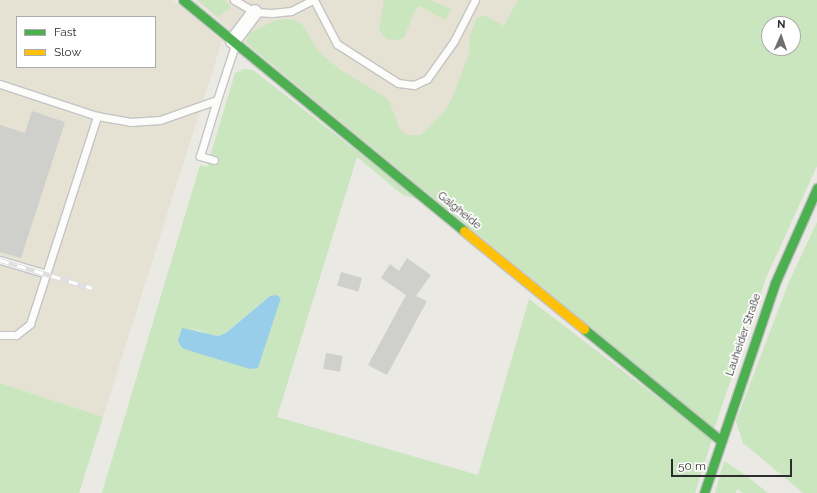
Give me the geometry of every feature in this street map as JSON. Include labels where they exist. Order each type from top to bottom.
[{"type":"street","name":"Galgheide","points":[[183,0],[720,440]]},
{"type":"street","points":[[234,43],[254,12]]},
{"type":"street","name":"Lauheider Straße","points":[[704,493],[720,440],[775,283],[817,188]]},
{"type":"lane","points":[[234,0],[254,12],[291,11],[313,0],[337,44],[398,83],[414,85],[428,79],[454,41],[475,0]]},
{"type":"lane","points":[[214,160],[200,156],[234,43]]},
{"type":"lane","points":[[0,84],[97,116],[130,122],[160,120],[216,100]]},
{"type":"lane","points":[[0,335],[16,335],[30,324],[97,116]]},
{"type":"lane","points":[[0,260],[47,274]]},
{"type":"shaded area","points":[[0,0],[173,0],[222,41],[103,417],[0,383]]},
{"type":"shaded area","points":[[195,0],[518,0],[423,191]]},
{"type":"green space","points":[[198,0],[224,0],[231,7],[218,17]]},
{"type":"green space","points":[[384,0],[430,0],[451,9],[445,20],[420,6],[415,10],[404,38],[395,40],[387,39],[379,30]]},
{"type":"green space","points":[[518,0],[817,0],[817,166],[766,278],[714,429],[246,43],[249,33],[276,20],[293,19],[302,24],[318,51],[339,69],[384,96],[390,103],[400,130],[407,135],[421,135],[447,108],[469,54],[470,35],[477,17],[486,16],[504,26]]},
{"type":"green space","points":[[244,69],[253,70],[418,199],[403,195],[357,157],[277,417],[478,475],[529,299],[712,439],[695,493],[102,493],[200,165],[207,167],[235,73]],"holes":[[[270,296],[281,298],[258,368],[191,328],[218,336],[226,333]]]},
{"type":"green space","points":[[817,222],[817,493],[803,493],[743,443],[736,421],[788,284]]},
{"type":"green space","points":[[0,383],[103,417],[79,493],[0,493]]},
{"type":"green space","points":[[724,461],[744,474],[768,493],[743,493],[737,489],[736,493],[715,493]]},
{"type":"water","points":[[276,295],[281,298],[258,368],[250,369],[182,348],[178,341],[182,328],[218,336],[226,333],[270,296]]},
{"type":"building","points":[[32,111],[65,122],[21,258],[0,252],[0,125],[25,133]]},
{"type":"building","points":[[407,258],[431,275],[416,296],[427,301],[387,375],[368,365],[406,295],[381,278],[390,264],[399,271]]},
{"type":"building","points":[[341,272],[362,278],[358,292],[337,285]]},
{"type":"building","points":[[326,353],[343,356],[340,372],[323,369]]},
{"type":"railway","points":[[0,260],[92,288]]},
{"type":"traffic: fast","points":[[183,0],[464,231]]},
{"type":"traffic: fast","points":[[704,493],[775,283],[817,188]]},
{"type":"traffic: fast","points":[[584,329],[720,440]]},
{"type":"traffic: slow","points":[[464,231],[584,329]]}]
